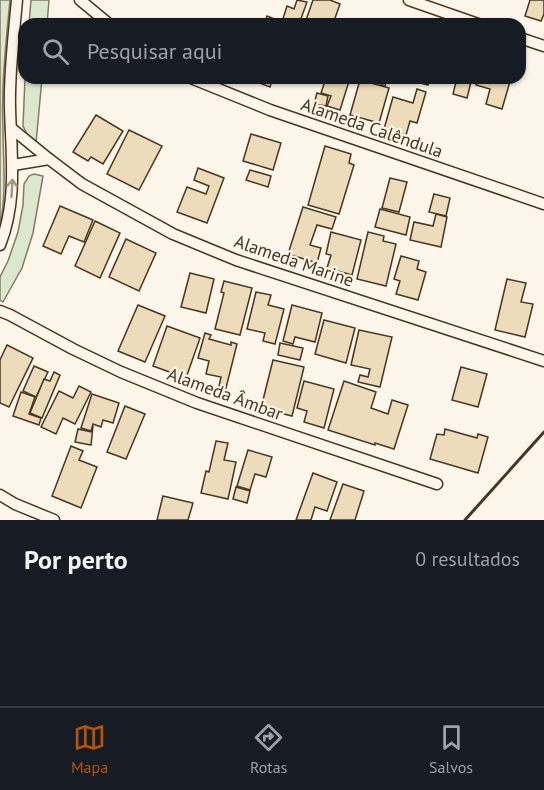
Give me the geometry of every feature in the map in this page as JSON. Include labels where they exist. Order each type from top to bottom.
[{"type":"street","points":[[0,245],[11,201],[13,165],[10,104],[17,0]]},
{"type":"street","points":[[80,0],[102,18]]},
{"type":"street","points":[[409,0],[461,18]]},
{"type":"street","points":[[526,40],[544,46]]},
{"type":"street","name":"Alameda Calêndula","points":[[206,84],[270,110],[544,204]]},
{"type":"street","name":"Alameda Marine","points":[[11,128],[82,184],[173,234],[236,260],[544,361]]},
{"type":"street","points":[[13,165],[49,159]]},
{"type":"street","name":"Alameda Âmbar","points":[[0,304],[5,313],[121,372],[197,403],[437,484]]},
{"type":"street","points":[[0,495],[15,504],[54,520]]},
{"type":"green space","points":[[0,0],[10,0],[3,81],[4,189],[0,225]]},
{"type":"green space","points":[[31,0],[49,0],[48,18],[30,18]]},
{"type":"green space","points":[[25,84],[41,84],[36,143],[28,136],[23,126]]},
{"type":"green space","points":[[34,174],[43,176],[33,233],[22,268],[3,302],[0,300],[0,277],[18,232],[24,184],[29,176]]},
{"type":"building","points":[[297,0],[307,2],[301,18],[283,18],[287,6],[294,9]]},
{"type":"building","points":[[313,0],[330,0],[340,4],[335,18],[307,18]]},
{"type":"building","points":[[530,0],[544,0],[544,14],[541,21],[525,16]]},
{"type":"building","points":[[324,84],[348,84],[340,110],[327,106],[331,96],[321,93]]},
{"type":"building","points":[[359,84],[374,84],[389,88],[379,123],[350,115]]},
{"type":"building","points":[[456,84],[470,84],[467,98],[453,94]]},
{"type":"building","points":[[509,84],[502,109],[486,104],[490,89],[476,85]]},
{"type":"building","points":[[417,89],[426,92],[417,123],[410,121],[406,135],[384,129],[393,97],[413,103]]},
{"type":"building","points":[[317,93],[328,96],[326,106],[314,104]]},
{"type":"building","points":[[96,115],[123,131],[103,164],[91,157],[88,161],[73,152]]},
{"type":"building","points":[[129,130],[162,146],[139,190],[107,174]]},
{"type":"building","points":[[251,134],[281,143],[273,170],[243,161]]},
{"type":"building","points":[[325,146],[351,154],[349,163],[354,165],[339,214],[308,205]]},
{"type":"building","points":[[198,168],[224,178],[207,223],[177,212],[187,187],[206,194],[209,186],[194,180]]},
{"type":"building","points":[[250,170],[271,176],[268,187],[246,180]]},
{"type":"building","points":[[390,178],[407,182],[399,212],[382,208]]},
{"type":"building","points":[[434,194],[450,198],[446,216],[429,212]]},
{"type":"building","points":[[60,206],[93,220],[84,242],[69,236],[61,254],[43,246]]},
{"type":"building","points":[[303,207],[336,217],[332,229],[317,225],[310,245],[321,248],[317,263],[288,254]]},
{"type":"building","points":[[380,209],[410,217],[406,235],[375,227]]},
{"type":"building","points":[[436,214],[447,217],[441,247],[410,240],[414,222],[433,226]]},
{"type":"building","points":[[95,221],[120,233],[100,278],[75,266]]},
{"type":"building","points":[[331,232],[361,240],[352,275],[327,268],[331,255],[326,254]]},
{"type":"building","points":[[368,232],[384,236],[383,241],[396,244],[386,286],[357,279]]},
{"type":"building","points":[[126,239],[156,253],[139,291],[109,277]]},
{"type":"building","points":[[401,256],[419,261],[417,269],[426,272],[418,300],[396,294],[400,281],[394,279]]},
{"type":"building","points":[[190,273],[214,279],[206,313],[181,307]]},
{"type":"building","points":[[507,279],[526,283],[521,302],[533,304],[525,337],[495,330]]},
{"type":"building","points":[[224,281],[252,288],[240,335],[215,329],[224,293],[221,292]]},
{"type":"building","points":[[256,292],[271,295],[268,305],[284,309],[275,344],[263,341],[265,333],[247,329]]},
{"type":"building","points":[[138,305],[165,316],[145,362],[118,351]]},
{"type":"building","points":[[292,305],[322,313],[315,342],[295,337],[293,344],[283,341]]},
{"type":"building","points":[[324,320],[355,328],[346,363],[315,354]]},
{"type":"building","points":[[167,326],[200,338],[186,378],[153,366]]},
{"type":"building","points":[[359,330],[392,337],[380,387],[358,382],[360,375],[368,377],[370,369],[351,365]]},
{"type":"building","points":[[205,333],[211,335],[209,339],[231,345],[231,342],[237,344],[225,392],[218,391],[221,377],[206,374],[209,361],[198,358]]},
{"type":"building","points":[[280,343],[303,348],[300,360],[278,355]]},
{"type":"building","points":[[7,345],[33,358],[9,407],[0,403],[0,360]]},
{"type":"building","points":[[273,360],[304,367],[292,416],[261,408]]},
{"type":"building","points":[[34,366],[48,372],[36,397],[23,391]]},
{"type":"building","points":[[461,367],[487,374],[478,407],[452,400]]},
{"type":"building","points":[[54,372],[60,375],[42,418],[30,413],[44,379],[50,381]]},
{"type":"building","points":[[304,381],[334,389],[324,428],[304,422],[307,411],[297,408]]},
{"type":"building","points":[[344,381],[376,392],[371,408],[388,414],[392,400],[408,405],[394,449],[328,430]]},
{"type":"building","points":[[79,386],[91,392],[75,424],[63,418],[56,434],[41,427],[59,391],[73,398]]},
{"type":"building","points":[[21,392],[35,397],[29,414],[41,418],[39,425],[13,416]]},
{"type":"building","points":[[92,394],[119,403],[113,423],[103,420],[101,427],[93,424],[91,431],[81,428]]},
{"type":"building","points":[[125,406],[145,414],[126,459],[107,452]]},
{"type":"building","points":[[93,426],[91,445],[75,442],[78,429],[92,432]]},
{"type":"building","points":[[445,429],[477,438],[478,434],[488,437],[478,473],[430,459],[437,434],[444,435]]},
{"type":"building","points":[[216,441],[228,443],[224,460],[236,462],[228,499],[201,493],[206,471],[209,472]]},
{"type":"building","points":[[71,446],[83,451],[79,460],[97,467],[81,508],[52,496]]},
{"type":"building","points":[[248,450],[272,457],[266,477],[255,474],[250,490],[237,486]]},
{"type":"building","points":[[313,473],[337,482],[327,511],[315,507],[311,520],[296,520]]},
{"type":"building","points":[[343,484],[364,491],[355,520],[330,520]]},
{"type":"building","points":[[236,487],[250,491],[247,503],[233,499]]},
{"type":"building","points":[[163,496],[193,503],[188,520],[157,520]]},
{"type":"wall","points":[[465,520],[544,432]]}]
